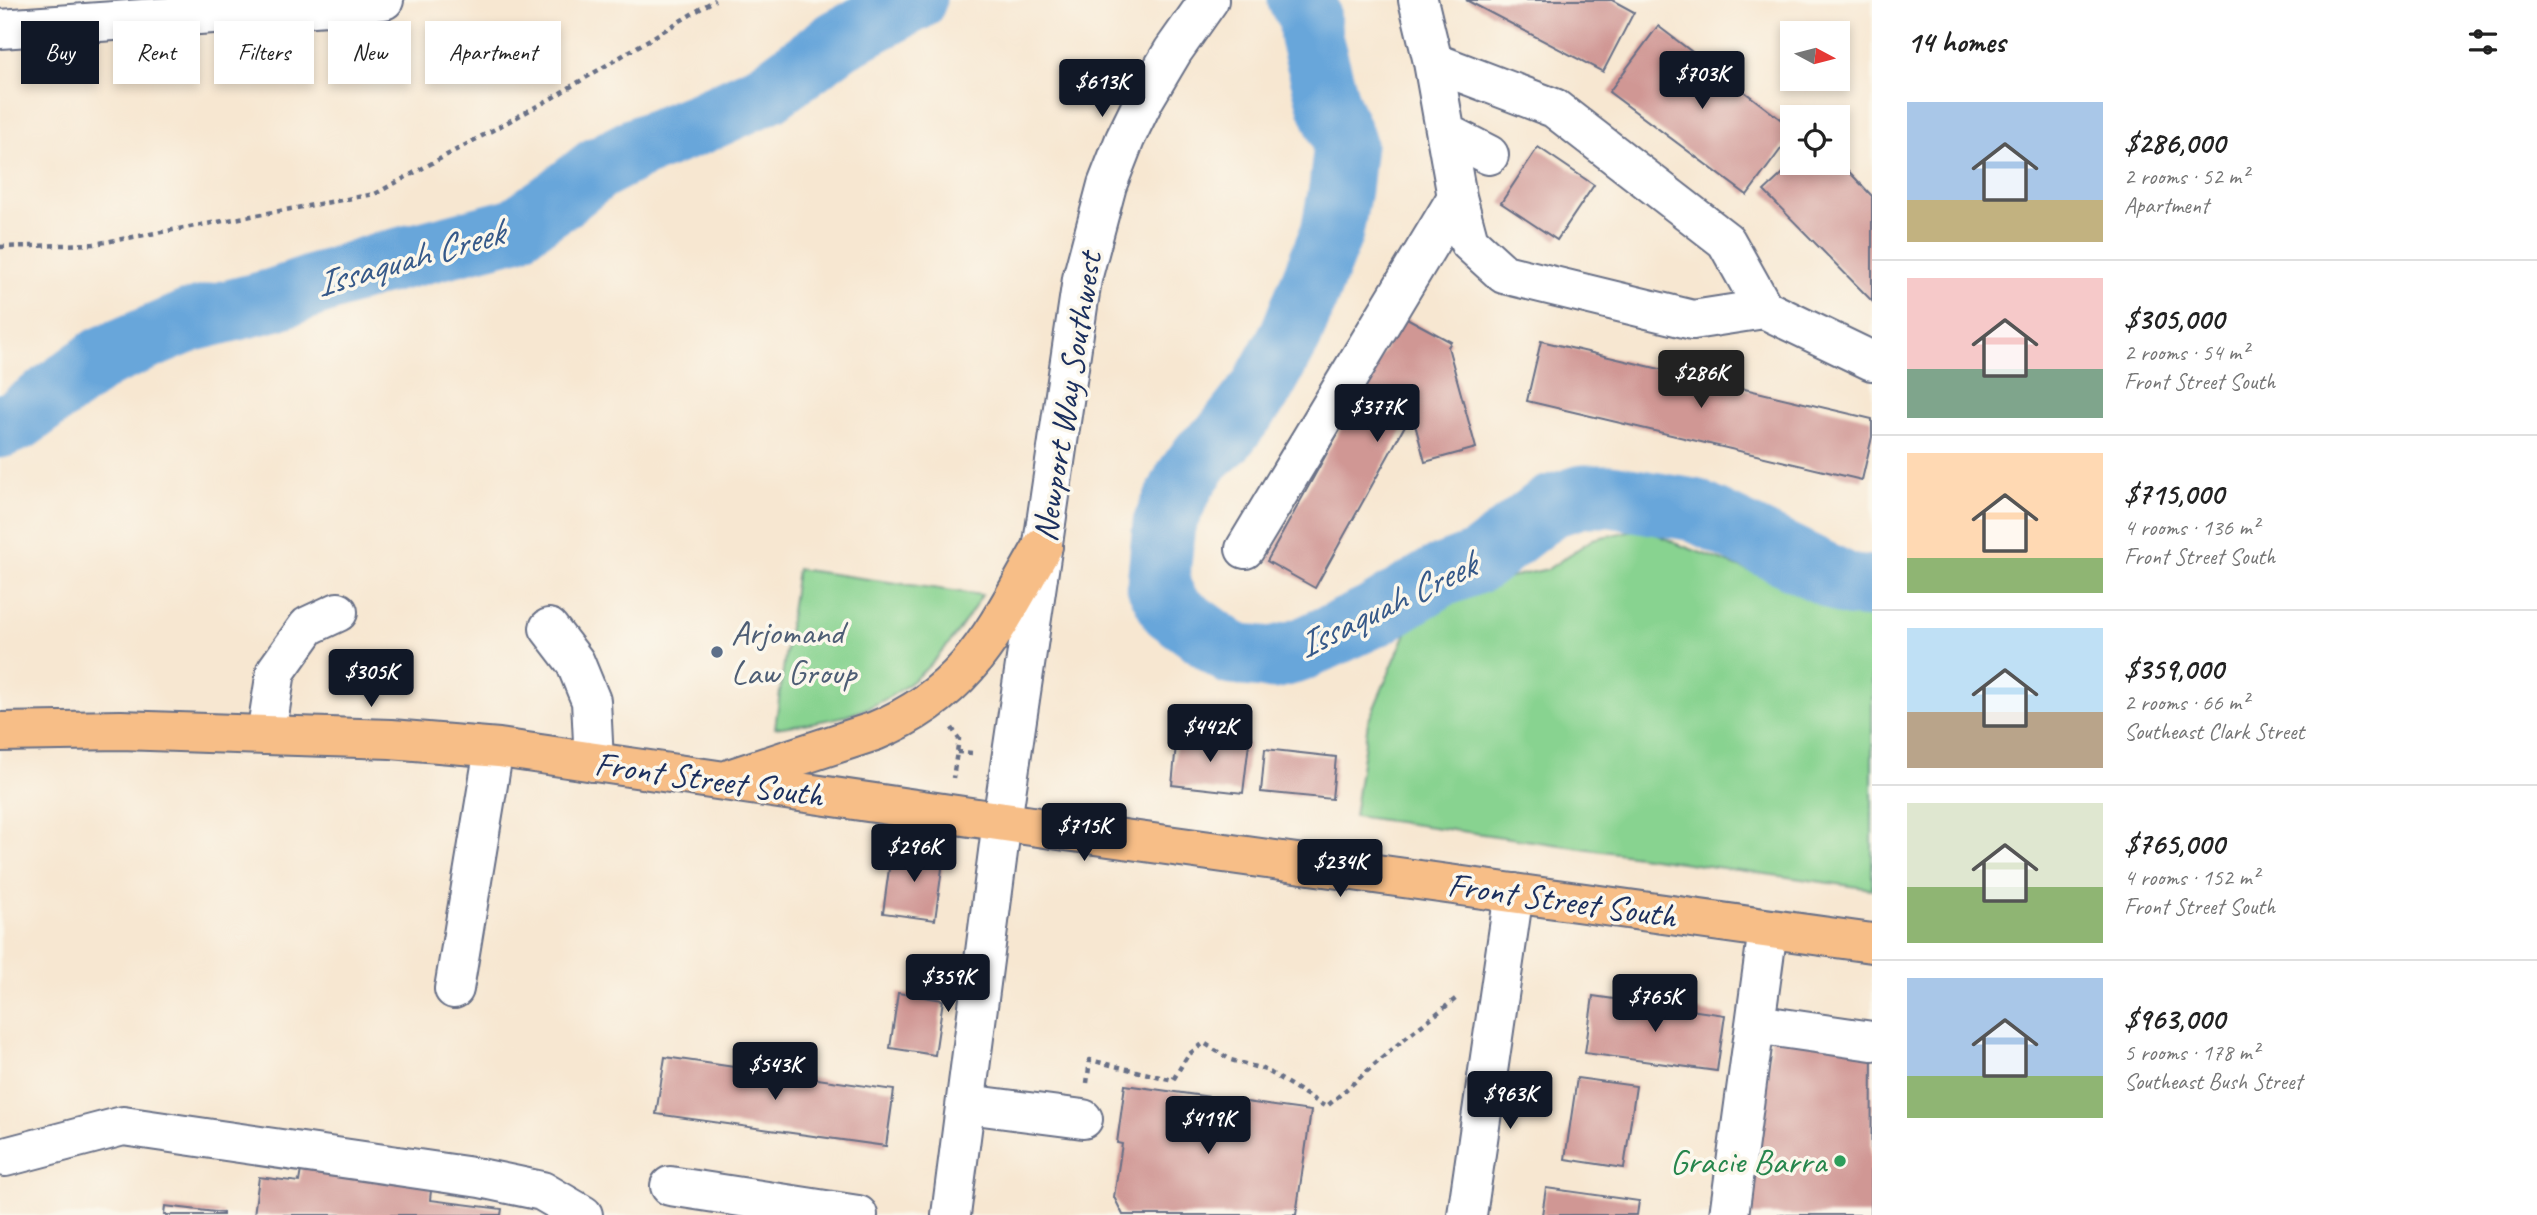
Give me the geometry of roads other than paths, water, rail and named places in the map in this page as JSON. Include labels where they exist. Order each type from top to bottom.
[{"type":"main road","points":[[725,780],[875,731],[898,722],[932,701],[963,673],[978,655],[1043,545]]},
{"type":"main road","name":"Front Street South","points":[[0,732],[121,730],[390,739],[494,748],[1872,943]]},
{"type":"street","points":[[0,29],[384,0]]},
{"type":"street","name":"Newport Way Southwest","points":[[951,1215],[1002,821],[1082,279],[1107,185],[1125,139],[1173,51],[1209,0]]},
{"type":"street","points":[[1418,0],[1448,134],[1457,197],[1469,242],[1504,274],[1693,320],[1764,309],[1872,361]]},
{"type":"street","points":[[1433,62],[1554,108],[1726,241],[1764,309]]},
{"type":"street","points":[[1448,134],[1489,155]]},
{"type":"street","points":[[1245,549],[1457,197]]},
{"type":"street","points":[[266,735],[276,671],[307,626],[338,612]]},
{"type":"street","points":[[549,628],[575,662],[591,701],[594,762]]},
{"type":"street","points":[[454,989],[494,748]]},
{"type":"street","points":[[1467,1215],[1514,893]]},
{"type":"street","points":[[1730,1215],[1768,929]]},
{"type":"street","points":[[1755,1024],[1872,1041]]},
{"type":"street","points":[[967,1104],[1083,1119]]},
{"type":"street","points":[[5,1157],[123,1126],[480,1178],[542,1191],[583,1215]]},
{"type":"street","points":[[670,1185],[859,1215]]},
{"type":"waterway","name":"Issaquah Creek","points":[[0,427],[19,419],[102,358],[189,321],[273,300],[372,266],[515,229],[597,169],[637,148],[768,92],[839,40],[915,0]]},
{"type":"waterway","name":"Issaquah Creek","points":[[1299,0],[1309,12],[1311,38],[1329,105],[1345,144],[1332,232],[1291,335],[1260,391],[1223,438],[1203,455],[1185,480],[1164,524],[1158,585],[1171,610],[1232,654],[1273,658],[1296,652],[1374,616],[1438,577],[1480,561],[1549,507],[1583,496],[1611,496],[1694,510],[1848,585],[1872,587]]},
{"type":"place","name":"Arjomand Law Group","points":[[717,652]]},
{"type":"place","name":"Gracie Barra","points":[[1840,1161]]}]
